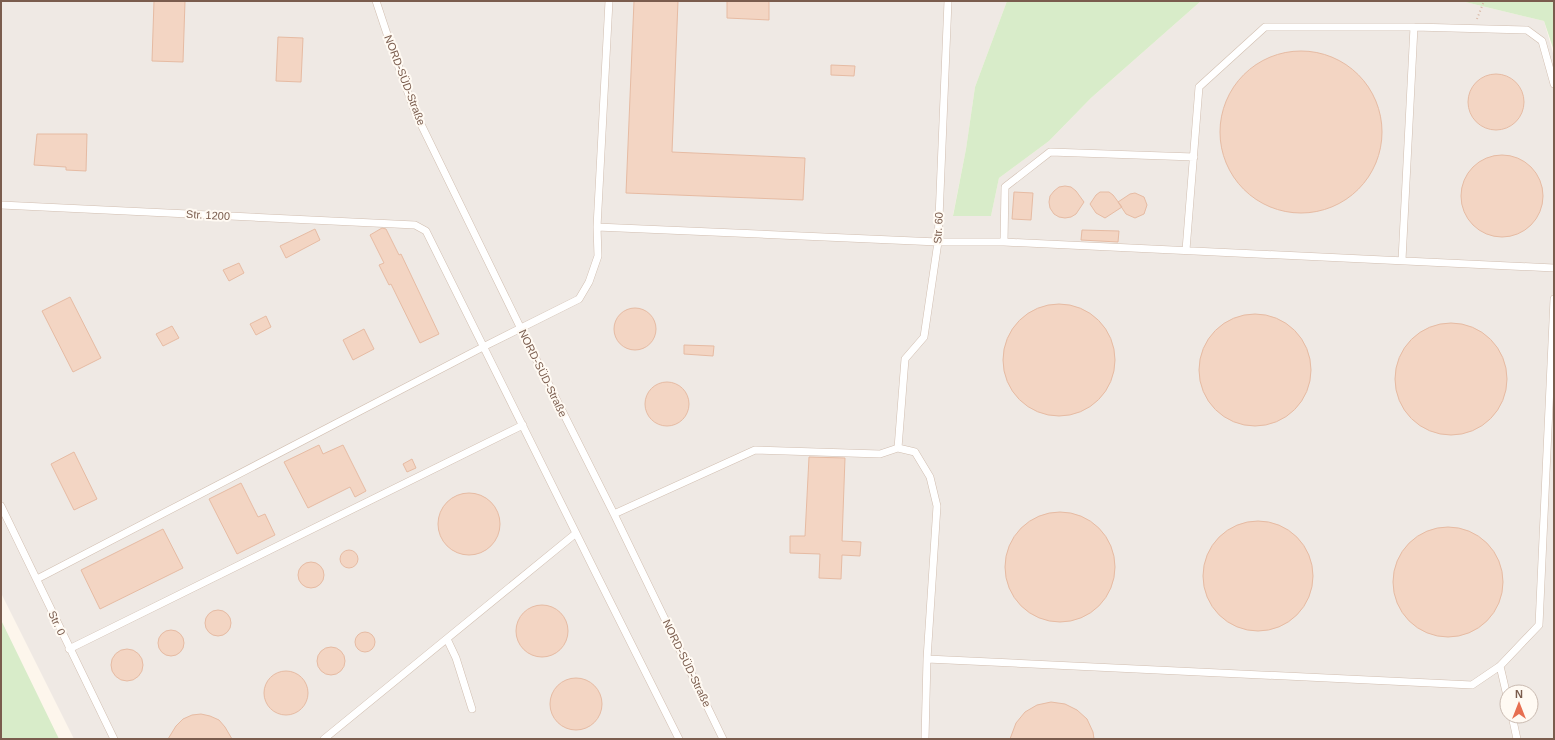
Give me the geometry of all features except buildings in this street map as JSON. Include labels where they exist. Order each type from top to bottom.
[{"type":"lane","name":"NORD-SÜD-Straße","points":[[376,1],[386,34],[415,112],[614,514],[723,739]]},
{"type":"lane","points":[[37,580],[483,347],[579,299],[589,282],[598,256],[597,227],[609,1]]},
{"type":"lane","name":"Str. 60","points":[[898,448],[905,359],[924,337],[938,242],[948,1]]},
{"type":"lane","points":[[1186,250],[1199,87],[1265,27],[1414,27],[1527,30],[1542,41],[1554,84]]},
{"type":"lane","points":[[1402,260],[1414,27]]},
{"type":"lane","points":[[1004,242],[1005,187],[1050,152],[1194,157]]},
{"type":"lane","name":"Str. 1200","points":[[1,206],[415,225],[426,231],[483,347]]},
{"type":"lane","points":[[597,227],[938,242],[1004,242],[1554,268]]},
{"type":"lane","points":[[927,659],[1472,685],[1500,666],[1539,625],[1554,299]]},
{"type":"lane","points":[[483,347],[679,739]]},
{"type":"lane","points":[[69,649],[523,425]]},
{"type":"lane","points":[[614,514],[755,450],[880,454],[898,448],[915,452],[930,477],[937,506],[927,659],[925,739]]},
{"type":"lane","name":"Str. 0","points":[[1,506],[69,649],[114,739]]},
{"type":"lane","points":[[324,739],[576,534]]},
{"type":"lane","points":[[447,639],[456,658],[472,708]]},
{"type":"lane","points":[[1500,666],[1504,684]]},
{"type":"lane","points":[[1514,724],[1517,739]]},
{"type":"path","points":[[1476,28],[1476,21],[1484,1]]},
{"type":"shaded area","points":[[1,1],[1007,1],[975,87],[966,149],[953,215],[991,216],[999,178],[1049,141],[1091,98],[1201,1],[1461,1],[1544,21],[1554,57],[1554,739],[74,739],[1,593]]},
{"type":"green space","points":[[1007,1],[1201,1],[1091,98],[1049,141],[999,178],[991,216],[953,216],[966,149],[975,87]]},
{"type":"green space","points":[[1461,1],[1554,1],[1554,51],[1544,21]]},
{"type":"green space","points":[[1,620],[59,739],[1,739]]}]
